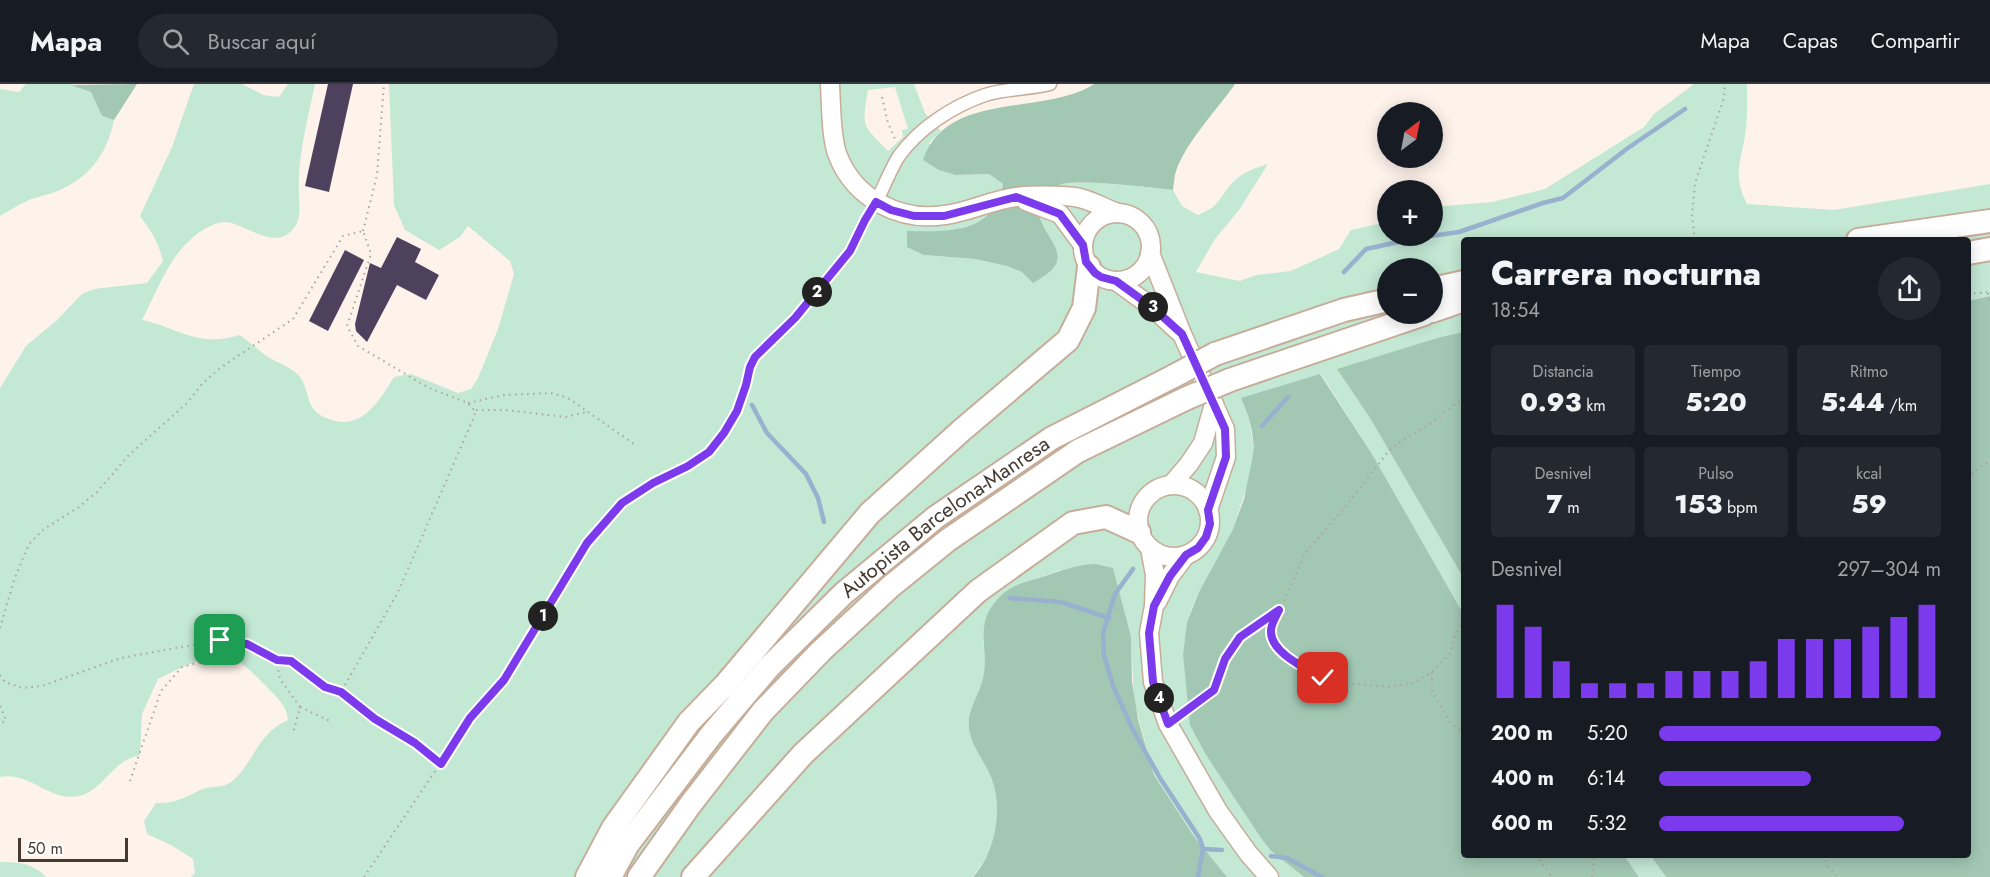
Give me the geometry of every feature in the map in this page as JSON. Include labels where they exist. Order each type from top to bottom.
[{"type":"highway","points":[[1879,237],[1990,221]]},
{"type":"highway","points":[[1971,252],[1990,249]]},
{"type":"highway","points":[[587,877],[613,828],[689,722],[725,685],[870,513],[962,430],[1068,340],[1084,308],[1089,267]]},
{"type":"highway","points":[[1443,287],[1461,283]]},
{"type":"highway","points":[[1443,307],[1461,301]]},
{"type":"highway","name":"Autopista Barcelona-Manresa","points":[[610,877],[628,844],[711,735],[769,667],[844,593],[936,517],[1052,438],[1215,354],[1344,310],[1377,302]]},
{"type":"highway","name":"Autopista Barcelona-Manresa","points":[[639,877],[690,805],[763,711],[821,651],[890,587],[948,540],[1078,451],[1187,398],[1230,380],[1395,324]]},
{"type":"highway","points":[[693,877],[803,754],[978,591],[1073,523],[1106,517],[1145,540]]},
{"type":"street","points":[[830,84],[837,154],[848,177],[869,198],[891,210],[914,216],[944,216],[1016,197],[1076,197],[1132,216],[1143,225],[1150,238],[1150,253],[1146,264],[1128,279],[1116,281]]},
{"type":"street","points":[[876,202],[904,150],[915,137],[944,115],[987,94],[1050,84]]},
{"type":"street","points":[[1016,197],[1060,214],[1083,245]]},
{"type":"street","points":[[1118,213],[1105,215],[1094,222],[1086,232],[1083,245],[1084,256],[1089,267],[1101,277],[1116,281],[1152,307],[1182,334]]},
{"type":"street","points":[[1150,253],[1182,334],[1225,429],[1226,457],[1208,510]]},
{"type":"street","points":[[1171,485],[1203,443],[1214,404]]},
{"type":"street","points":[[1154,606],[1170,576],[1186,555],[1198,548],[1206,537],[1210,524],[1208,510],[1200,496],[1187,488],[1171,485],[1155,490],[1144,501],[1138,516],[1155,575],[1154,606],[1149,633],[1153,682],[1168,724],[1218,811],[1248,853],[1269,877]]},
{"type":"street","points":[[1145,540],[1167,556],[1186,555]]},
{"type":"path","points":[[384,84],[376,175],[363,231],[371,254],[347,326],[358,346],[429,388],[468,403],[475,411]]},
{"type":"path","points":[[1695,237],[1692,215],[1695,183],[1724,98],[1725,84]]},
{"type":"path","points":[[882,96],[894,138],[904,150]]},
{"type":"path","points":[[364,877],[470,718],[504,680],[587,543],[622,503],[709,452],[737,411],[755,357],[795,318],[850,251],[876,202]]},
{"type":"path","points":[[0,628],[14,580],[29,544],[44,528],[79,507],[97,492],[128,456],[187,403],[202,384],[220,368],[293,319],[343,236],[363,231]]},
{"type":"path","points":[[1971,294],[1989,292],[1990,301]]},
{"type":"path","points":[[468,403],[504,395],[551,393],[568,398],[634,444]]},
{"type":"path","points":[[1461,399],[1430,424],[1392,447],[1306,552],[1270,632],[1276,648],[1323,678],[1388,687],[1414,684],[1432,672],[1450,654],[1456,633],[1461,625]]},
{"type":"path","points":[[475,411],[505,410],[566,417],[586,412]]},
{"type":"path","points":[[341,692],[398,592],[475,411]]},
{"type":"path","points":[[1971,476],[1990,461]]},
{"type":"path","points":[[1168,724],[1214,690],[1225,659],[1240,637],[1279,610]]},
{"type":"path","points":[[0,675],[5,682],[22,688],[42,686],[121,658],[220,640],[247,644],[277,660],[291,661],[325,687],[341,692],[375,719],[415,743],[441,764]]},
{"type":"path","points":[[130,781],[161,691],[182,667],[213,659],[240,643]]},
{"type":"path","points":[[284,660],[278,669],[280,679],[300,707],[332,722]]},
{"type":"path","points":[[1432,672],[1432,691],[1450,722],[1461,731]]},
{"type":"path","points":[[0,706],[6,720],[0,724]]},
{"type":"path","points":[[293,733],[300,707]]},
{"type":"path","points":[[1537,858],[1552,877]]},
{"type":"path","points":[[1592,877],[1595,858]]},
{"type":"path","points":[[1824,858],[1828,867],[1838,877]]},
{"type":"green space","points":[[26,84],[71,84],[91,92],[102,116],[114,120],[103,151],[83,176],[60,190],[29,200],[0,216],[0,89],[19,92]]},
{"type":"green space","points":[[137,84],[114,120],[102,116],[91,92],[71,85]]},
{"type":"green space","points":[[194,84],[242,84],[263,95],[279,97],[288,84],[315,84],[301,152],[299,216],[296,225],[285,235],[277,238],[225,222],[206,228],[181,249],[162,278],[142,320],[200,338],[225,338],[239,335],[264,355],[297,374],[303,381],[310,403],[317,413],[332,420],[345,422],[363,416],[371,409],[394,377],[411,374],[458,393],[471,389],[478,378],[498,329],[514,274],[510,261],[468,226],[460,237],[439,250],[405,230],[394,205],[389,84],[914,84],[925,113],[941,131],[929,143],[956,175],[989,174],[1003,184],[1000,196],[989,213],[964,228],[941,232],[924,255],[975,259],[1022,272],[1058,262],[1058,254],[1039,216],[1051,195],[1060,185],[1096,183],[1173,190],[1182,206],[1198,215],[1216,204],[1233,182],[1241,176],[1268,164],[1239,210],[1215,239],[1196,272],[1240,281],[1256,275],[1291,271],[1339,249],[1351,230],[1377,224],[1377,246],[1443,246],[1443,206],[1492,202],[1545,189],[1644,127],[1654,114],[1694,84],[1747,84],[1747,123],[1739,178],[1747,204],[1834,210],[1990,184],[1990,296],[1971,300],[1971,237],[1461,237],[1461,333],[1337,369],[1370,418],[1461,574],[1461,610],[1372,454],[1321,374],[1248,415],[1254,448],[1248,483],[1232,531],[1192,608],[1187,622],[1183,654],[1206,755],[1271,851],[1304,877],[1227,877],[1193,835],[1154,775],[1134,701],[1131,637],[1060,570],[1010,590],[1001,597],[988,619],[984,636],[984,677],[970,712],[969,726],[974,744],[994,787],[997,814],[987,855],[972,877],[191,877],[195,873],[193,859],[147,834],[144,821],[156,803],[184,798],[204,789],[224,786],[231,782],[269,733],[288,720],[286,710],[277,698],[236,659],[225,655],[210,657],[158,679],[142,714],[140,755],[122,763],[87,793],[68,797],[58,795],[21,778],[0,777],[0,388],[26,346],[56,321],[82,294],[94,289],[147,283],[163,261],[154,237],[140,216],[172,147]],"holes":[[[895,87],[908,129],[902,130],[903,137],[888,151],[873,135],[865,119],[868,90]]]},
{"type":"green space","points":[[1094,84],[1235,84],[1187,149],[1176,171],[1173,190],[1080,183],[1067,183],[1057,187],[1039,216],[1055,246],[1057,260],[1046,275],[1033,283],[1022,272],[1007,266],[975,259],[924,255],[907,247],[907,231],[953,230],[979,221],[990,213],[998,200],[1003,184],[989,174],[956,175],[939,170],[923,160],[935,138],[953,123],[974,113],[1049,100],[1073,94]]},
{"type":"green space","points":[[1990,296],[1990,877],[1666,877],[1652,858],[1971,858],[1971,300]]},
{"type":"green space","points":[[1461,333],[1461,574],[1370,418],[1337,369]]},
{"type":"green space","points":[[1320,374],[1372,454],[1461,610],[1461,858],[1626,858],[1639,877],[1304,877],[1271,851],[1206,755],[1190,725],[1183,654],[1187,622],[1199,592],[1232,531],[1244,499],[1254,448],[1248,415],[1241,398]]},
{"type":"green space","points":[[1095,564],[1113,568],[1131,637],[1132,682],[1138,719],[1154,775],[1193,835],[1227,877],[973,877],[981,867],[992,842],[997,814],[994,787],[974,744],[969,726],[970,712],[984,671],[984,625],[987,614],[1001,596],[1016,586],[1068,569]]},
{"type":"green space","points":[[1626,858],[1652,858],[1666,877],[1639,877]]},
{"type":"green space","points":[[0,862],[25,864],[46,877],[0,877]]},
{"type":"building","points":[[328,84],[353,84],[329,192],[305,186]]},
{"type":"building","points":[[397,237],[421,249],[415,262],[439,275],[426,300],[397,285],[367,342],[356,331],[355,324],[370,263],[381,268]]},
{"type":"building","points":[[345,250],[364,260],[328,331],[309,321]]},
{"type":"waterway","points":[[1344,272],[1366,249],[1459,232],[1563,198],[1628,148],[1685,109]]},
{"type":"waterway","points":[[1262,426],[1288,397]]},
{"type":"waterway","points":[[752,405],[767,433],[806,474],[818,498],[824,522]]},
{"type":"waterway","points":[[1133,569],[1115,594],[1103,633],[1104,655],[1113,686],[1132,728],[1160,778],[1200,839],[1203,849],[1198,877]]},
{"type":"waterway","points":[[1010,598],[1061,602],[1109,618]]},
{"type":"waterway","points":[[1203,849],[1222,850]]},
{"type":"waterway","points":[[1271,856],[1287,858],[1322,877]]},
{"type":"route","points":[[220,640],[247,644],[277,660],[291,661],[325,687],[341,692],[375,719],[415,743],[441,764],[470,718],[504,680],[587,543],[622,503],[709,452],[724,433],[737,411],[755,357],[795,318],[850,251],[876,202],[891,210],[914,216],[944,216],[1016,197],[1060,214],[1083,245],[1086,262],[1095,273],[1116,281],[1152,307],[1182,334],[1225,429],[1226,457],[1208,510],[1210,524],[1206,537],[1198,548],[1186,555],[1170,576],[1154,606],[1149,633],[1153,682],[1168,724],[1214,690],[1225,659],[1240,637],[1279,610],[1270,632],[1276,648],[1323,678]]}]
